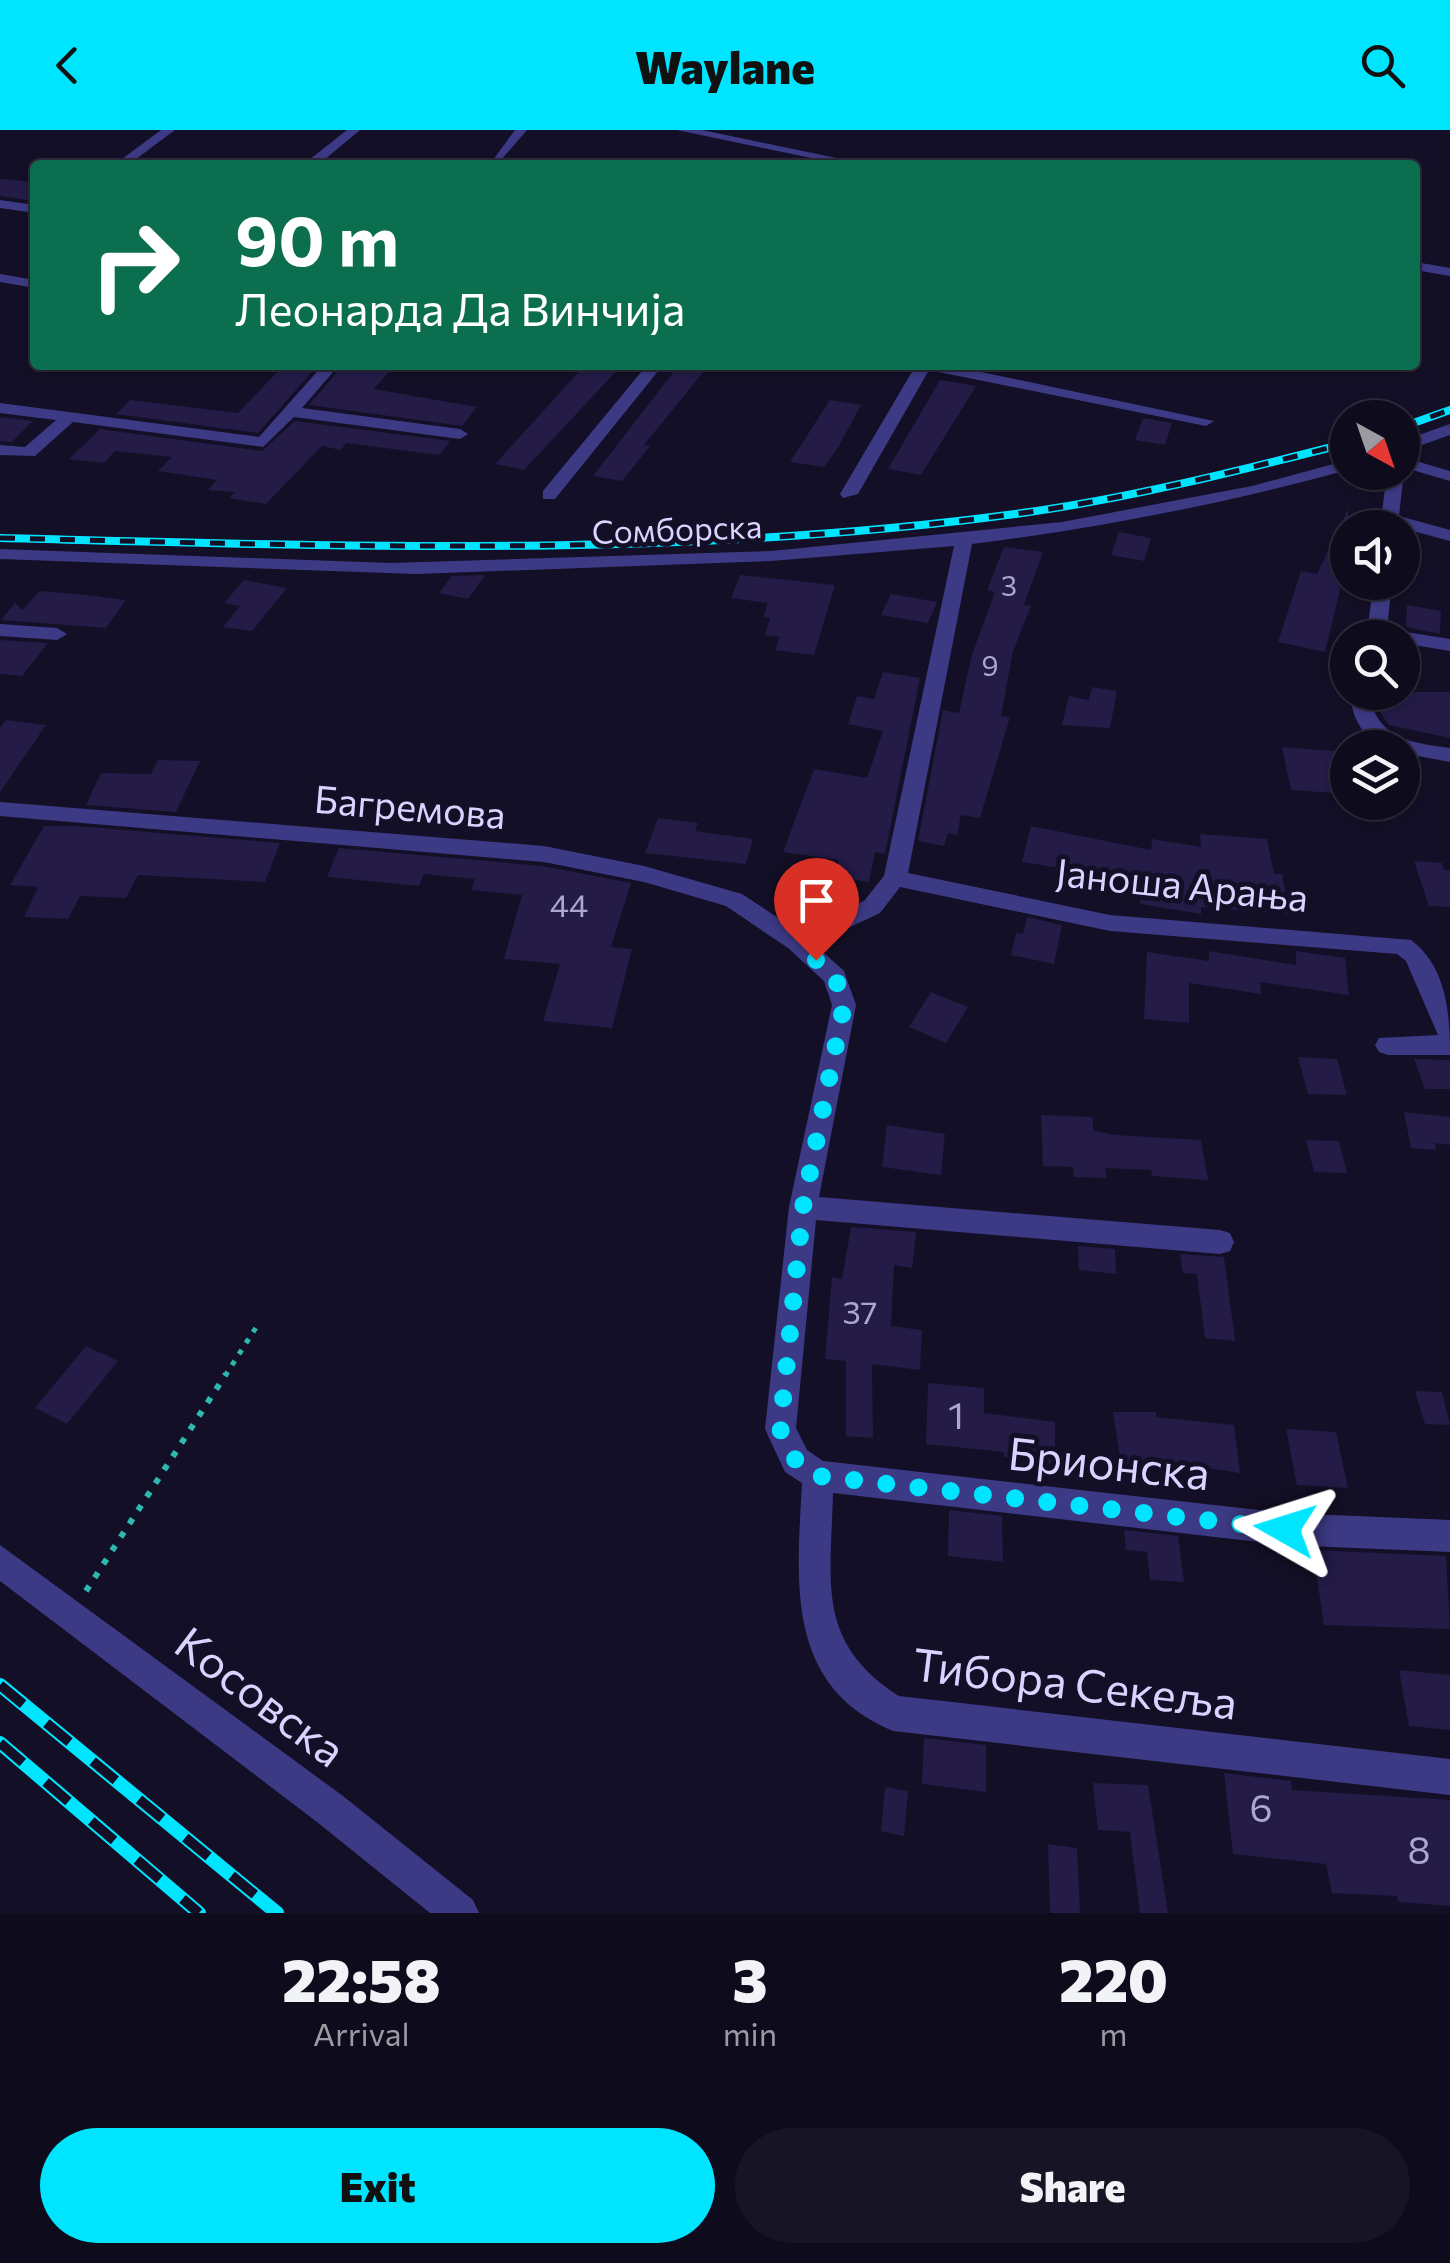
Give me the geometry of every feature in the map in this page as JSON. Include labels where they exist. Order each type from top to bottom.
[{"type":"street","points":[[127,160],[168,130]]},
{"type":"street","points":[[317,160],[354,130]]},
{"type":"street","points":[[497,157],[521,130]]},
{"type":"street","points":[[683,130],[838,160]]},
{"type":"street","points":[[0,204],[30,208]]},
{"type":"street","points":[[1420,267],[1450,272]]},
{"type":"street","points":[[0,278],[30,283]]},
{"type":"street","points":[[0,408],[263,442],[326,370]]},
{"type":"street","points":[[549,495],[651,370]]},
{"type":"street","points":[[849,494],[922,370]]},
{"type":"street","points":[[950,370],[1206,421]]},
{"type":"street","points":[[287,411],[460,434]]},
{"type":"street","points":[[0,450],[29,452],[69,417]]},
{"type":"street","points":[[1420,440],[1450,429]]},
{"type":"street","points":[[1420,467],[1450,476]]},
{"type":"street","name":"Сомборска","points":[[0,554],[366,568],[708,561],[964,540],[1203,503],[1330,470]]},
{"type":"street","points":[[1420,530],[1450,536]]},
{"type":"street","points":[[796,942],[872,907],[895,878],[964,540]]},
{"type":"street","points":[[0,630],[57,634]]},
{"type":"street","points":[[1420,641],[1450,645]]},
{"type":"street","points":[[1359,710],[1371,731],[1395,745],[1450,755]]},
{"type":"street","name":"Багремова","points":[[0,809],[544,854],[644,874],[734,900],[796,942],[835,976],[844,1005],[803,1207],[780,1429],[796,1461],[818,1476]]},
{"type":"street","name":"Јаноша Арања","points":[[895,878],[1110,923],[1404,946],[1416,956],[1450,1034]]},
{"type":"street","points":[[1388,1045],[1450,1044]]},
{"type":"street","points":[[803,1207],[1220,1242]]},
{"type":"street","name":"Брионска","points":[[818,1476],[1285,1529],[1450,1536]]},
{"type":"street","name":"Тибора Секеља","points":[[818,1476],[816,1611],[828,1648],[848,1681],[892,1713],[1450,1777]]},
{"type":"street","name":"Косовска","points":[[0,1562],[330,1809],[460,1913]]},
{"type":"path","points":[[71,1614],[257,1326]]},
{"type":"building","points":[[0,179],[30,182],[30,200],[0,196]]},
{"type":"building","points":[[279,370],[314,370],[258,433],[116,414],[130,400],[238,413]]},
{"type":"building","points":[[339,370],[391,370],[374,389],[477,407],[462,426],[309,405]]},
{"type":"building","points":[[580,370],[617,370],[524,470],[495,464]]},
{"type":"building","points":[[675,370],[705,370],[644,445],[650,446],[622,481],[593,476]]},
{"type":"building","points":[[940,380],[976,386],[921,475],[888,469]]},
{"type":"building","points":[[830,400],[861,405],[839,446],[824,467],[790,462]]},
{"type":"building","points":[[0,417],[33,421],[12,442],[0,441]]},
{"type":"building","points":[[1143,418],[1172,423],[1165,445],[1135,440]]},
{"type":"building","points":[[295,421],[450,441],[439,455],[346,443],[341,450],[322,446],[266,504],[229,498],[235,492],[208,490],[217,480],[158,471],[172,457],[115,451],[104,463],[69,459],[100,429],[262,451]]},
{"type":"building","points":[[1119,532],[1151,538],[1144,561],[1111,555]]},
{"type":"building","points":[[1004,547],[1043,552],[1024,605],[1031,606],[1013,651],[1001,716],[1010,717],[980,818],[961,815],[957,835],[948,833],[944,846],[918,841],[943,710],[959,713],[972,654],[995,592],[987,590]]},
{"type":"building","points":[[1330,547],[1330,600],[1338,600],[1325,652],[1278,642],[1301,571],[1317,574]]},
{"type":"building","points":[[485,575],[468,599],[439,593],[452,576]]},
{"type":"building","points":[[740,575],[835,585],[814,655],[775,650],[780,637],[765,635],[770,618],[763,617],[768,603],[731,598]]},
{"type":"building","points":[[244,580],[287,588],[252,631],[223,627],[240,606],[224,603]]},
{"type":"building","points":[[40,591],[126,600],[106,628],[1,620],[15,603],[22,610]]},
{"type":"building","points":[[891,594],[937,602],[928,623],[881,615]]},
{"type":"building","points":[[1407,605],[1441,611],[1440,634],[1420,630],[1420,620],[1406,620]]},
{"type":"building","points":[[0,640],[48,643],[22,676],[0,674]]},
{"type":"building","points":[[883,672],[920,678],[885,854],[875,852],[869,882],[835,877],[839,860],[783,852],[814,769],[867,778],[883,731],[848,724],[857,696],[874,699]]},
{"type":"building","points":[[1092,687],[1117,691],[1110,728],[1062,725],[1069,696],[1089,700]]},
{"type":"building","points":[[1420,692],[1450,692],[1450,738],[1389,725],[1379,711],[1420,710]]},
{"type":"building","points":[[6,720],[46,725],[0,792],[0,728]]},
{"type":"building","points":[[1282,747],[1330,751],[1330,793],[1291,790]]},
{"type":"building","points":[[158,760],[200,761],[176,812],[86,805],[101,773],[151,774]]},
{"type":"building","points":[[658,818],[698,823],[695,831],[753,839],[746,864],[645,853]]},
{"type":"building","points":[[44,826],[280,843],[265,882],[138,875],[126,898],[80,896],[68,919],[24,917],[38,887],[10,885]]},
{"type":"building","points":[[1031,826],[1151,850],[1152,839],[1201,847],[1200,834],[1267,839],[1274,874],[1282,874],[1289,914],[1201,907],[1201,914],[1140,904],[1142,881],[1022,862]]},
{"type":"building","points":[[339,848],[543,866],[631,883],[611,947],[632,949],[612,1028],[543,1021],[560,964],[504,959],[522,895],[471,890],[475,879],[424,874],[419,886],[327,877]]},
{"type":"building","points":[[1414,861],[1442,863],[1444,870],[1450,870],[1450,907],[1429,906]]},
{"type":"building","points":[[1027,917],[1062,925],[1054,964],[1011,955],[1016,933],[1023,934]]},
{"type":"building","points":[[1209,951],[1296,965],[1296,951],[1345,958],[1349,995],[1260,982],[1261,994],[1189,983],[1189,1023],[1144,1019],[1147,952],[1209,961]]},
{"type":"building","points":[[931,992],[968,1007],[946,1043],[909,1027]]},
{"type":"building","points":[[1298,1057],[1337,1059],[1347,1095],[1308,1094]]},
{"type":"building","points":[[1414,1059],[1450,1060],[1450,1089],[1425,1089]]},
{"type":"building","points":[[1404,1112],[1450,1117],[1450,1145],[1435,1143],[1436,1150],[1411,1148]]},
{"type":"building","points":[[1041,1115],[1092,1117],[1094,1131],[1116,1135],[1201,1140],[1208,1180],[1152,1176],[1151,1170],[1105,1168],[1107,1178],[1074,1177],[1073,1167],[1043,1166]]},
{"type":"building","points":[[887,1125],[945,1134],[941,1175],[882,1167]]},
{"type":"building","points":[[1306,1140],[1339,1141],[1347,1173],[1314,1172]]},
{"type":"building","points":[[851,1227],[916,1232],[912,1268],[894,1265],[891,1326],[922,1330],[920,1370],[872,1364],[873,1438],[846,1436],[846,1361],[825,1359],[832,1277],[842,1279]]},
{"type":"building","points":[[1078,1246],[1115,1249],[1116,1274],[1079,1270]]},
{"type":"building","points":[[1180,1254],[1224,1257],[1235,1341],[1205,1338],[1197,1274],[1183,1273]]},
{"type":"building","points":[[86,1346],[118,1361],[67,1424],[35,1408]]},
{"type":"building","points":[[928,1383],[984,1388],[984,1413],[1055,1422],[1055,1464],[1004,1457],[1004,1452],[926,1444]]},
{"type":"building","points":[[1415,1391],[1442,1392],[1450,1425],[1425,1424]]},
{"type":"building","points":[[1113,1412],[1156,1412],[1156,1417],[1234,1425],[1240,1473],[1187,1465],[1121,1464]]},
{"type":"building","points":[[1286,1429],[1336,1432],[1348,1488],[1297,1485]]},
{"type":"building","points":[[949,1510],[1002,1516],[1003,1562],[948,1556]]},
{"type":"building","points":[[1124,1530],[1178,1536],[1184,1582],[1150,1580],[1147,1552],[1126,1550]]},
{"type":"building","points":[[1313,1550],[1446,1556],[1450,1629],[1324,1625]]},
{"type":"building","points":[[1399,1670],[1450,1675],[1450,1730],[1409,1726]]},
{"type":"building","points":[[924,1738],[986,1745],[986,1792],[922,1784]]},
{"type":"building","points":[[1224,1773],[1291,1781],[1292,1790],[1450,1800],[1450,1906],[1398,1902],[1397,1896],[1332,1893],[1326,1864],[1233,1854]]},
{"type":"building","points":[[1093,1783],[1148,1785],[1168,1913],[1140,1913],[1130,1832],[1098,1830]]},
{"type":"building","points":[[885,1787],[908,1791],[904,1836],[881,1831]]},
{"type":"building","points":[[1048,1844],[1077,1848],[1080,1913],[1050,1913]]},
{"type":"railway","points":[[1420,421],[1450,410]]},
{"type":"railway","points":[[0,538],[381,546],[762,538],[1057,508],[1330,447]]},
{"type":"railway","points":[[0,1685],[277,1913]]},
{"type":"railway","points":[[0,1743],[199,1913]]},
{"type":"route","points":[[816,960],[835,976],[844,1005],[803,1207],[780,1429],[796,1461],[818,1476],[1285,1529]]}]
